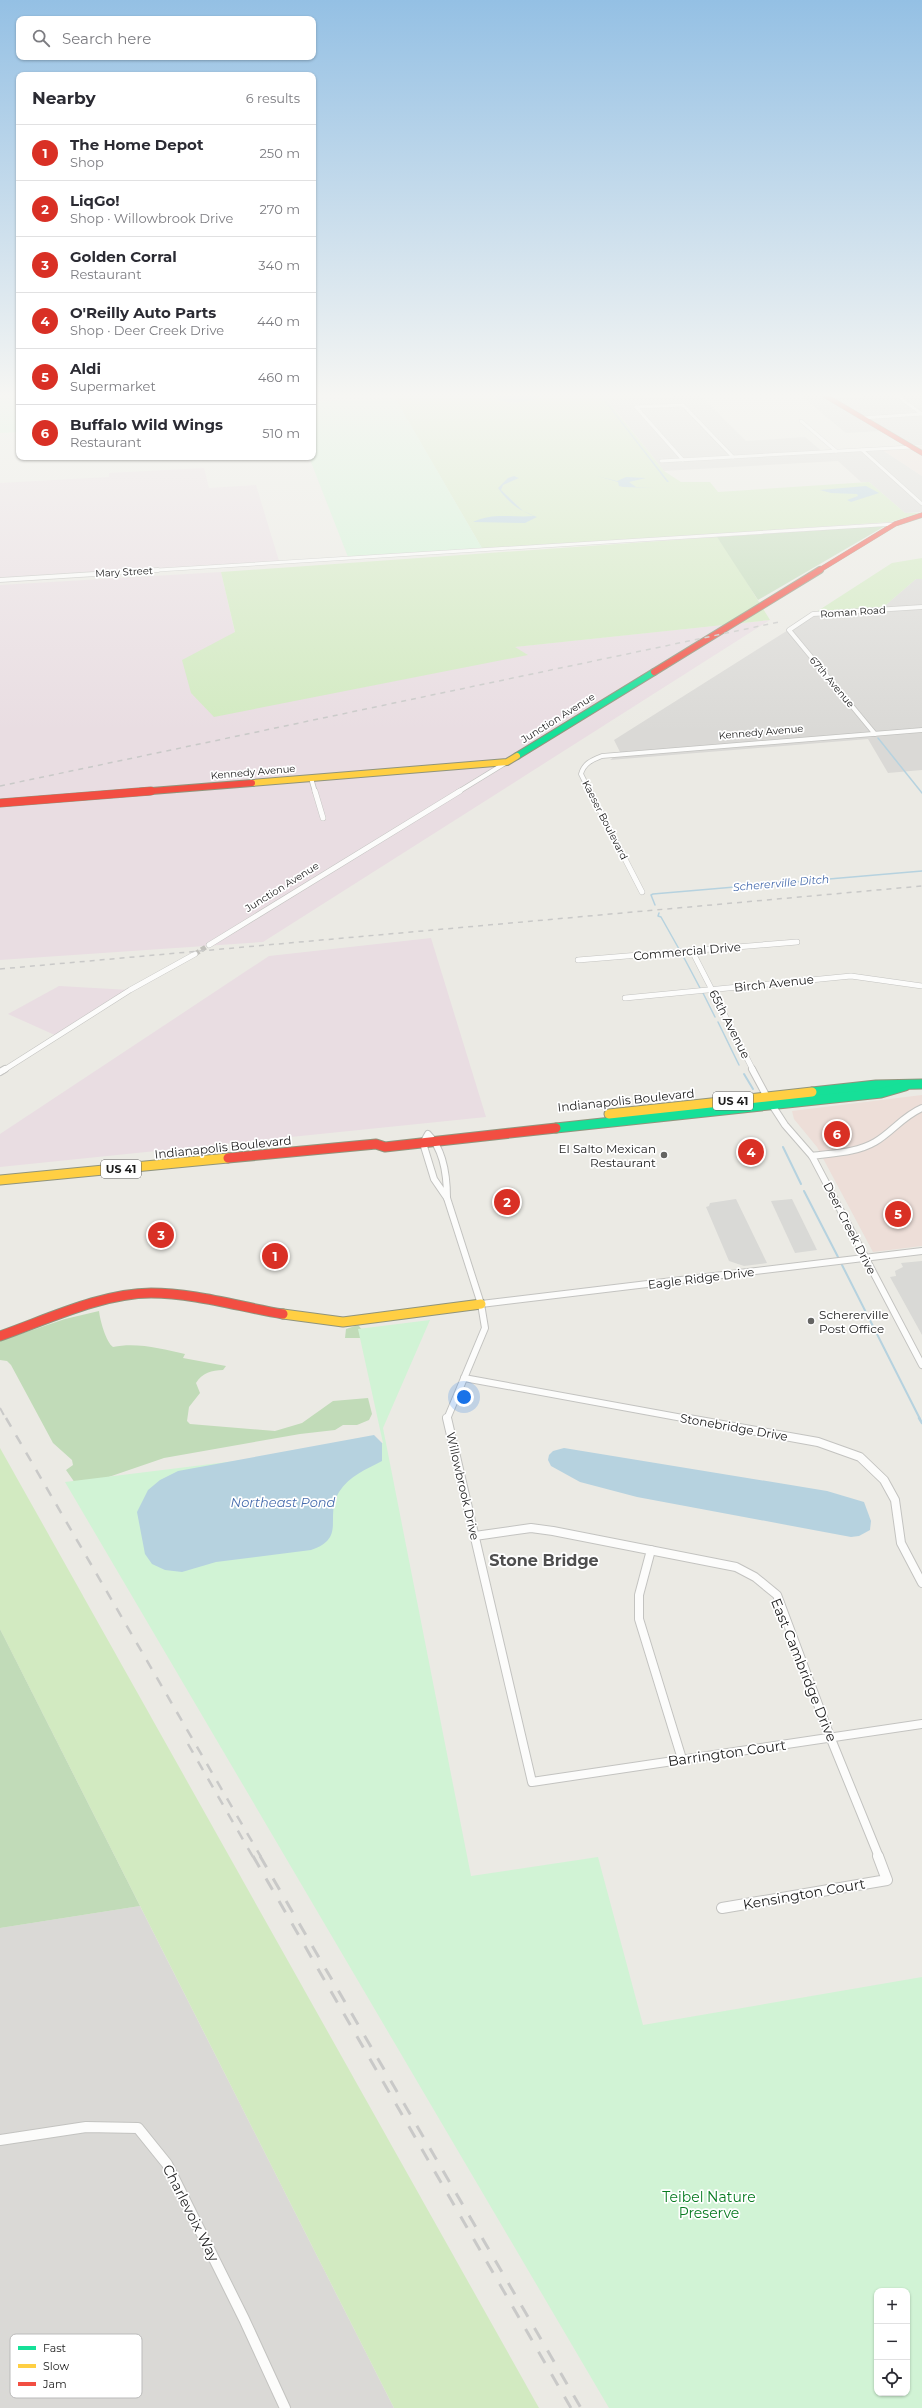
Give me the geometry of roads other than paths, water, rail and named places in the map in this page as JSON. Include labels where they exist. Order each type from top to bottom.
[{"type":"main road","name":"Junction Avenue","points":[[508,762],[895,524],[922,515]]},
{"type":"main road","name":"Kennedy Avenue","points":[[0,803],[508,762]]},
{"type":"main road","name":"Indianapolis Boulevard","points":[[0,1180],[376,1144],[385,1147],[426,1138],[767,1097],[876,1085],[905,1086],[922,1084]]},
{"type":"main road","name":"Indianapolis Boulevard","points":[[426,1138],[435,1141],[772,1105],[881,1093],[905,1086]]},
{"type":"main road","points":[[0,1336],[111,1299],[150,1293],[188,1297],[275,1313],[343,1322],[481,1304]]},
{"type":"street","name":"Mary Street","points":[[0,580],[895,524]]},
{"type":"street","name":"Roman Road","points":[[789,630],[813,614],[922,607]]},
{"type":"street","name":"67th Avenue","points":[[789,630],[875,734]]},
{"type":"street","name":"Kennedy Avenue","points":[[602,756],[922,730]]},
{"type":"street","name":"Kaeser Boulevard","points":[[602,756],[582,768],[581,774],[642,892]]},
{"type":"street","name":"Junction Avenue","points":[[209,946],[508,762]]},
{"type":"street","points":[[311,778],[323,818]]},
{"type":"street","name":"Commercial Drive","points":[[578,960],[796,942]]},
{"type":"street","name":"65th Avenue","points":[[692,951],[767,1097]]},
{"type":"street","points":[[0,1072],[130,990],[195,954]]},
{"type":"street","name":"Birch Avenue","points":[[625,998],[851,976],[922,986]]},
{"type":"street","name":"Deer Creek Drive","points":[[767,1097],[785,1125],[812,1156],[922,1365]]},
{"type":"street","points":[[812,1156],[853,1151],[875,1142],[914,1110],[922,1108]]},
{"type":"street","name":"Willowbrook Drive","points":[[426,1138],[434,1179],[448,1198]]},
{"type":"street","name":"Willowbrook Drive","points":[[435,1141],[446,1178],[448,1198],[481,1304],[485,1328],[447,1418],[532,1782]]},
{"type":"street","name":"Eagle Ridge Drive","points":[[481,1304],[922,1252]]},
{"type":"street","name":"Stonebridge Drive","points":[[464,1378],[818,1442],[860,1457],[884,1480],[895,1500],[901,1543],[922,1583]]},
{"type":"street","name":"East Cambridge Drive","points":[[475,1536],[531,1528],[736,1567],[756,1577],[777,1595],[831,1739],[861,1809],[887,1880]]},
{"type":"street","points":[[651,1550],[639,1595],[639,1619],[682,1759]]},
{"type":"street","name":"Barrington Court","points":[[532,1782],[682,1759],[831,1739],[922,1724]]},
{"type":"street","name":"Kensington Court","points":[[722,1908],[887,1880]]},
{"type":"street","name":"Charlevoix Way","points":[[0,2140],[86,2128],[138,2128],[167,2164],[244,2319],[285,2408]]},
{"type":"water","points":[[523,511],[537,517],[525,523],[473,522],[496,516],[534,516]]},
{"type":"water","name":"Northeast Pond","points":[[374,1435],[382,1443],[382,1461],[353,1477],[343,1486],[335,1501],[332,1533],[322,1545],[311,1550],[216,1562],[182,1572],[165,1570],[152,1564],[145,1554],[137,1512],[148,1490],[160,1480],[178,1471]]},
{"type":"water","points":[[564,1448],[827,1491],[864,1502],[871,1521],[870,1530],[859,1536],[851,1537],[637,1497],[580,1482],[551,1466],[548,1460],[549,1455],[553,1451]]},
{"type":"waterway","name":"Schererville Ditch","points":[[878,738],[922,793]]},
{"type":"waterway","name":"Schererville Ditch","points":[[655,905],[651,895],[653,894],[922,871]]},
{"type":"waterway","name":"Schererville Ditch","points":[[659,913],[658,916],[661,917],[679,949]]},
{"type":"waterway","name":"Schererville Ditch","points":[[682,954],[700,988]]},
{"type":"waterway","name":"Schererville Ditch","points":[[703,993],[715,1017]]},
{"type":"waterway","name":"Schererville Ditch","points":[[718,1022],[739,1065]]},
{"type":"waterway","name":"Schererville Ditch","points":[[744,1074],[753,1089]]},
{"type":"waterway","name":"Schererville Ditch","points":[[783,1147],[801,1184]]},
{"type":"waterway","name":"Schererville Ditch","points":[[804,1191],[838,1257]]},
{"type":"waterway","name":"Schererville Ditch","points":[[842,1265],[920,1419]]},
{"type":"waterway","name":"Schererville Ditch","points":[[919,1418],[922,1423]]},
{"type":"tunnel","points":[[195,954],[209,945]]},
{"type":"railway","points":[[0,786],[779,622]]},
{"type":"railway","points":[[0,969],[922,886]]},
{"type":"railway","points":[[0,1408],[6,1419]]},
{"type":"railway","points":[[6,1418],[261,1857]]},
{"type":"railway","points":[[188,1744],[253,1857]]},
{"type":"railway","points":[[253,1856],[571,2408]]},
{"type":"railway","points":[[260,1856],[581,2408]]},
{"type":"place","name":"Buffalo Wild Wings","points":[[837,1134]]},
{"type":"place","name":"O'Reilly Auto Parts","points":[[751,1152]]},
{"type":"place","name":"El Salto Mexican Restaurant","points":[[664,1155]]},
{"type":"place","name":"LiqGo!","points":[[507,1202]]},
{"type":"place","name":"Aldi","points":[[898,1214]]},
{"type":"place","name":"Golden Corral","points":[[161,1235]]},
{"type":"place","name":"The Home Depot","points":[[275,1256]]},
{"type":"place","name":"Schererville Post Office","points":[[811,1321]]},
{"type":"district","name":"Stone Bridge","points":[[544,1560]]},
{"type":"park label","name":"Teibel Nature Preserve","points":[[709,2206]]}]
